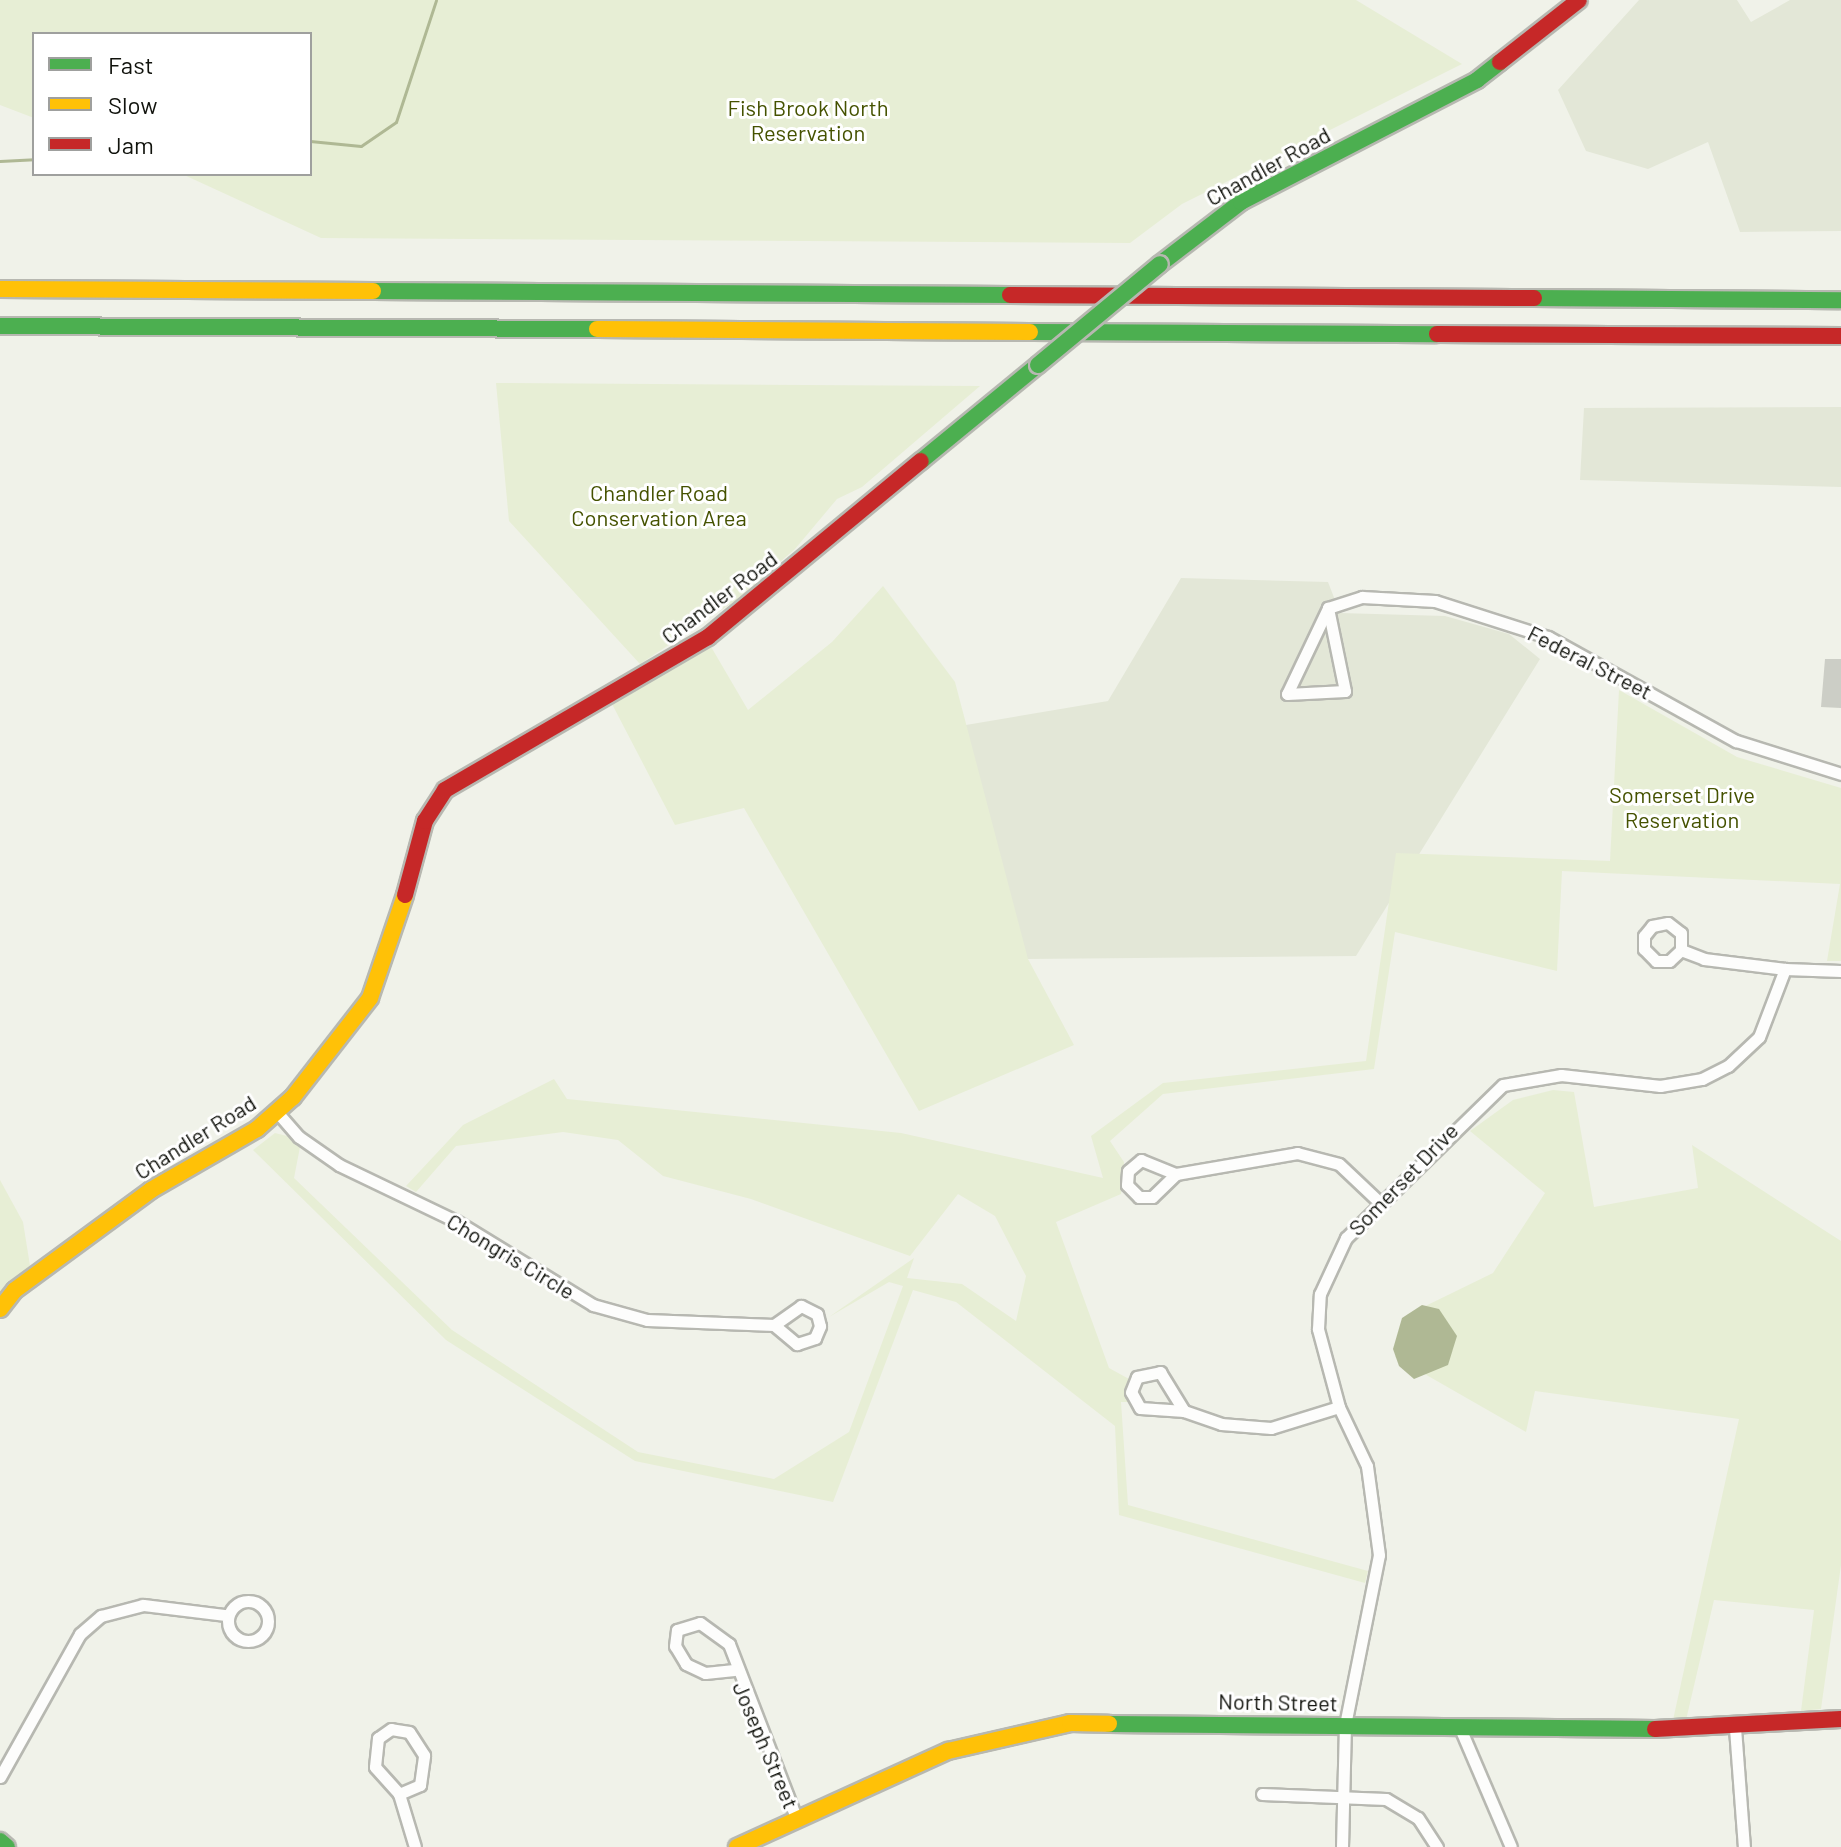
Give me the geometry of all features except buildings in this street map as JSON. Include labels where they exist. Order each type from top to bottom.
[{"type":"main road","name":"Chandler Road","points":[[0,1309],[15,1290],[151,1190],[277,1112],[370,998],[386,964],[425,821],[445,790],[708,637],[1160,264],[1266,188],[1477,80],[1579,0]]},
{"type":"main road","points":[[0,289],[1841,300]]},
{"type":"main road","points":[[0,326],[1841,336]]},
{"type":"main road","name":"North Street","points":[[737,1847],[948,1751],[1014,1732],[1142,1721],[1460,1728],[1735,1728],[1841,1719]]},
{"type":"main road","points":[[0,1841],[7,1847]]},
{"type":"street","name":"Federal Street","points":[[1328,608],[1362,597],[1401,597],[1488,615],[1570,648],[1736,741],[1841,774]]},
{"type":"street","points":[[1328,608],[1345,691],[1287,694],[1321,622],[1328,608]]},
{"type":"street","points":[[1681,950],[1729,966],[1841,971]]},
{"type":"street","name":"Somerset Drive","points":[[1342,1847],[1345,1725],[1379,1555],[1379,1525],[1367,1466],[1339,1407],[1318,1329],[1320,1294],[1346,1238],[1379,1202],[1503,1085],[1561,1075],[1674,1086],[1716,1074],[1759,1037],[1785,969]]},
{"type":"street","name":"Chongris Circle","points":[[277,1112],[299,1137],[339,1165],[456,1221],[593,1305],[647,1320],[774,1325]]},
{"type":"street","points":[[1176,1174],[1313,1154],[1339,1164],[1379,1202]]},
{"type":"street","points":[[1184,1411],[1167,1376],[1152,1370],[1137,1377],[1131,1392],[1140,1408],[1184,1411],[1221,1424],[1271,1428],[1339,1407]]},
{"type":"street","points":[[0,1777],[80,1634],[101,1616],[143,1605],[224,1615]]},
{"type":"street","name":"Joseph Street","points":[[734,1670],[705,1673],[686,1664],[675,1646],[677,1630],[689,1622],[711,1628],[729,1644],[734,1670],[797,1820]]},
{"type":"street","points":[[1460,1728],[1511,1847]]},
{"type":"street","points":[[1735,1728],[1744,1847]]},
{"type":"street","points":[[399,1794],[420,1785],[424,1755],[409,1732],[391,1729],[378,1738],[373,1755],[381,1778],[399,1794],[415,1847]]},
{"type":"street","points":[[1262,1794],[1343,1796],[1396,1803],[1424,1824],[1437,1847]]},
{"type":"shaded area","points":[[1639,0],[1737,0],[1751,22],[1790,0],[1841,0],[1841,231],[1740,232],[1708,142],[1648,169],[1586,151],[1558,90]]},
{"type":"shaded area","points":[[1841,407],[1841,487],[1580,480],[1584,408]]},
{"type":"shaded area","points":[[1181,578],[1328,582],[1340,613],[1445,616],[1509,634],[1540,659],[1356,956],[1027,959],[960,726],[1108,701]]},
{"type":"shaded area","points":[[1422,1305],[1439,1309],[1457,1336],[1448,1365],[1414,1379],[1399,1366],[1393,1349],[1402,1318]]},
{"type":"green space","name":"Fish Brook North Reservation","points":[[0,0],[1356,0],[1462,64],[1182,204],[1130,243],[321,238],[186,176],[312,176],[312,32],[32,32],[32,117],[0,105]]},
{"type":"green space","name":"Chandler Road Conservation Area","points":[[496,383],[980,386],[862,487],[837,499],[795,549],[735,601],[640,664],[509,521]]},
{"type":"green space","points":[[883,586],[955,682],[1028,959],[1074,1045],[919,1111],[744,808],[675,825],[612,704],[710,645],[748,710],[832,642]]},
{"type":"green space","name":"Somerset Drive Reservation","points":[[1619,690],[1737,757],[1841,788],[1841,961],[1827,961],[1840,884],[1562,871],[1557,971],[1395,932],[1374,1069],[1163,1094],[1110,1141],[1124,1162],[1121,1194],[1056,1222],[1109,1368],[1129,1379],[1130,1402],[1121,1402],[1128,1505],[1368,1571],[1365,1583],[1119,1515],[1115,1426],[956,1302],[913,1290],[833,1502],[635,1461],[446,1340],[253,1150],[275,1133],[287,1136],[300,1147],[294,1178],[452,1330],[638,1452],[774,1479],[849,1432],[903,1286],[889,1282],[829,1317],[914,1258],[907,1278],[962,1284],[1016,1321],[1026,1276],[995,1216],[958,1194],[910,1256],[751,1199],[663,1176],[618,1140],[563,1132],[456,1146],[416,1192],[406,1186],[463,1125],[554,1079],[567,1099],[901,1133],[1103,1178],[1091,1136],[1163,1083],[1366,1061],[1396,853],[1610,861]]},
{"type":"green space","points":[[1553,1090],[1574,1092],[1594,1207],[1698,1188],[1692,1145],[1841,1241],[1841,1565],[1821,1709],[1801,1711],[1814,1610],[1714,1600],[1686,1720],[1673,1720],[1739,1419],[1535,1391],[1526,1432],[1395,1357],[1407,1315],[1493,1273],[1545,1193],[1470,1131],[1513,1100]]},
{"type":"green space","points":[[0,1180],[23,1222],[31,1272],[0,1309]]},
{"type":"waterway","points":[[312,141],[361,146],[396,122],[436,0]]},
{"type":"waterway","points":[[0,161],[32,159]]},
{"type":"traffic: fast","points":[[1160,264],[1241,202],[1477,80],[1500,62]]},
{"type":"traffic: fast","points":[[1038,365],[1160,264]]},
{"type":"traffic: fast","points":[[373,291],[1010,295]]},
{"type":"traffic: fast","points":[[1534,298],[1841,300]]},
{"type":"traffic: fast","points":[[0,326],[597,329]]},
{"type":"traffic: fast","points":[[1030,332],[1437,334]]},
{"type":"traffic: fast","points":[[921,461],[1038,365]]},
{"type":"traffic: fast","points":[[1109,1724],[1655,1729]]},
{"type":"traffic: fast","points":[[0,1841],[7,1847]]},
{"type":"traffic: slow","points":[[0,289],[373,291]]},
{"type":"traffic: slow","points":[[597,329],[1030,332]]},
{"type":"traffic: slow","points":[[0,1309],[15,1290],[151,1190],[257,1129],[293,1097],[370,998],[405,895]]},
{"type":"traffic: slow","points":[[737,1847],[948,1751],[1070,1723],[1109,1724]]},
{"type":"traffic: jam","points":[[1500,62],[1579,0]]},
{"type":"traffic: jam","points":[[1010,295],[1534,298]]},
{"type":"traffic: jam","points":[[1437,334],[1841,336]]},
{"type":"traffic: jam","points":[[405,895],[425,821],[445,790],[708,637],[921,461]]},
{"type":"traffic: jam","points":[[1655,1729],[1841,1719]]}]
